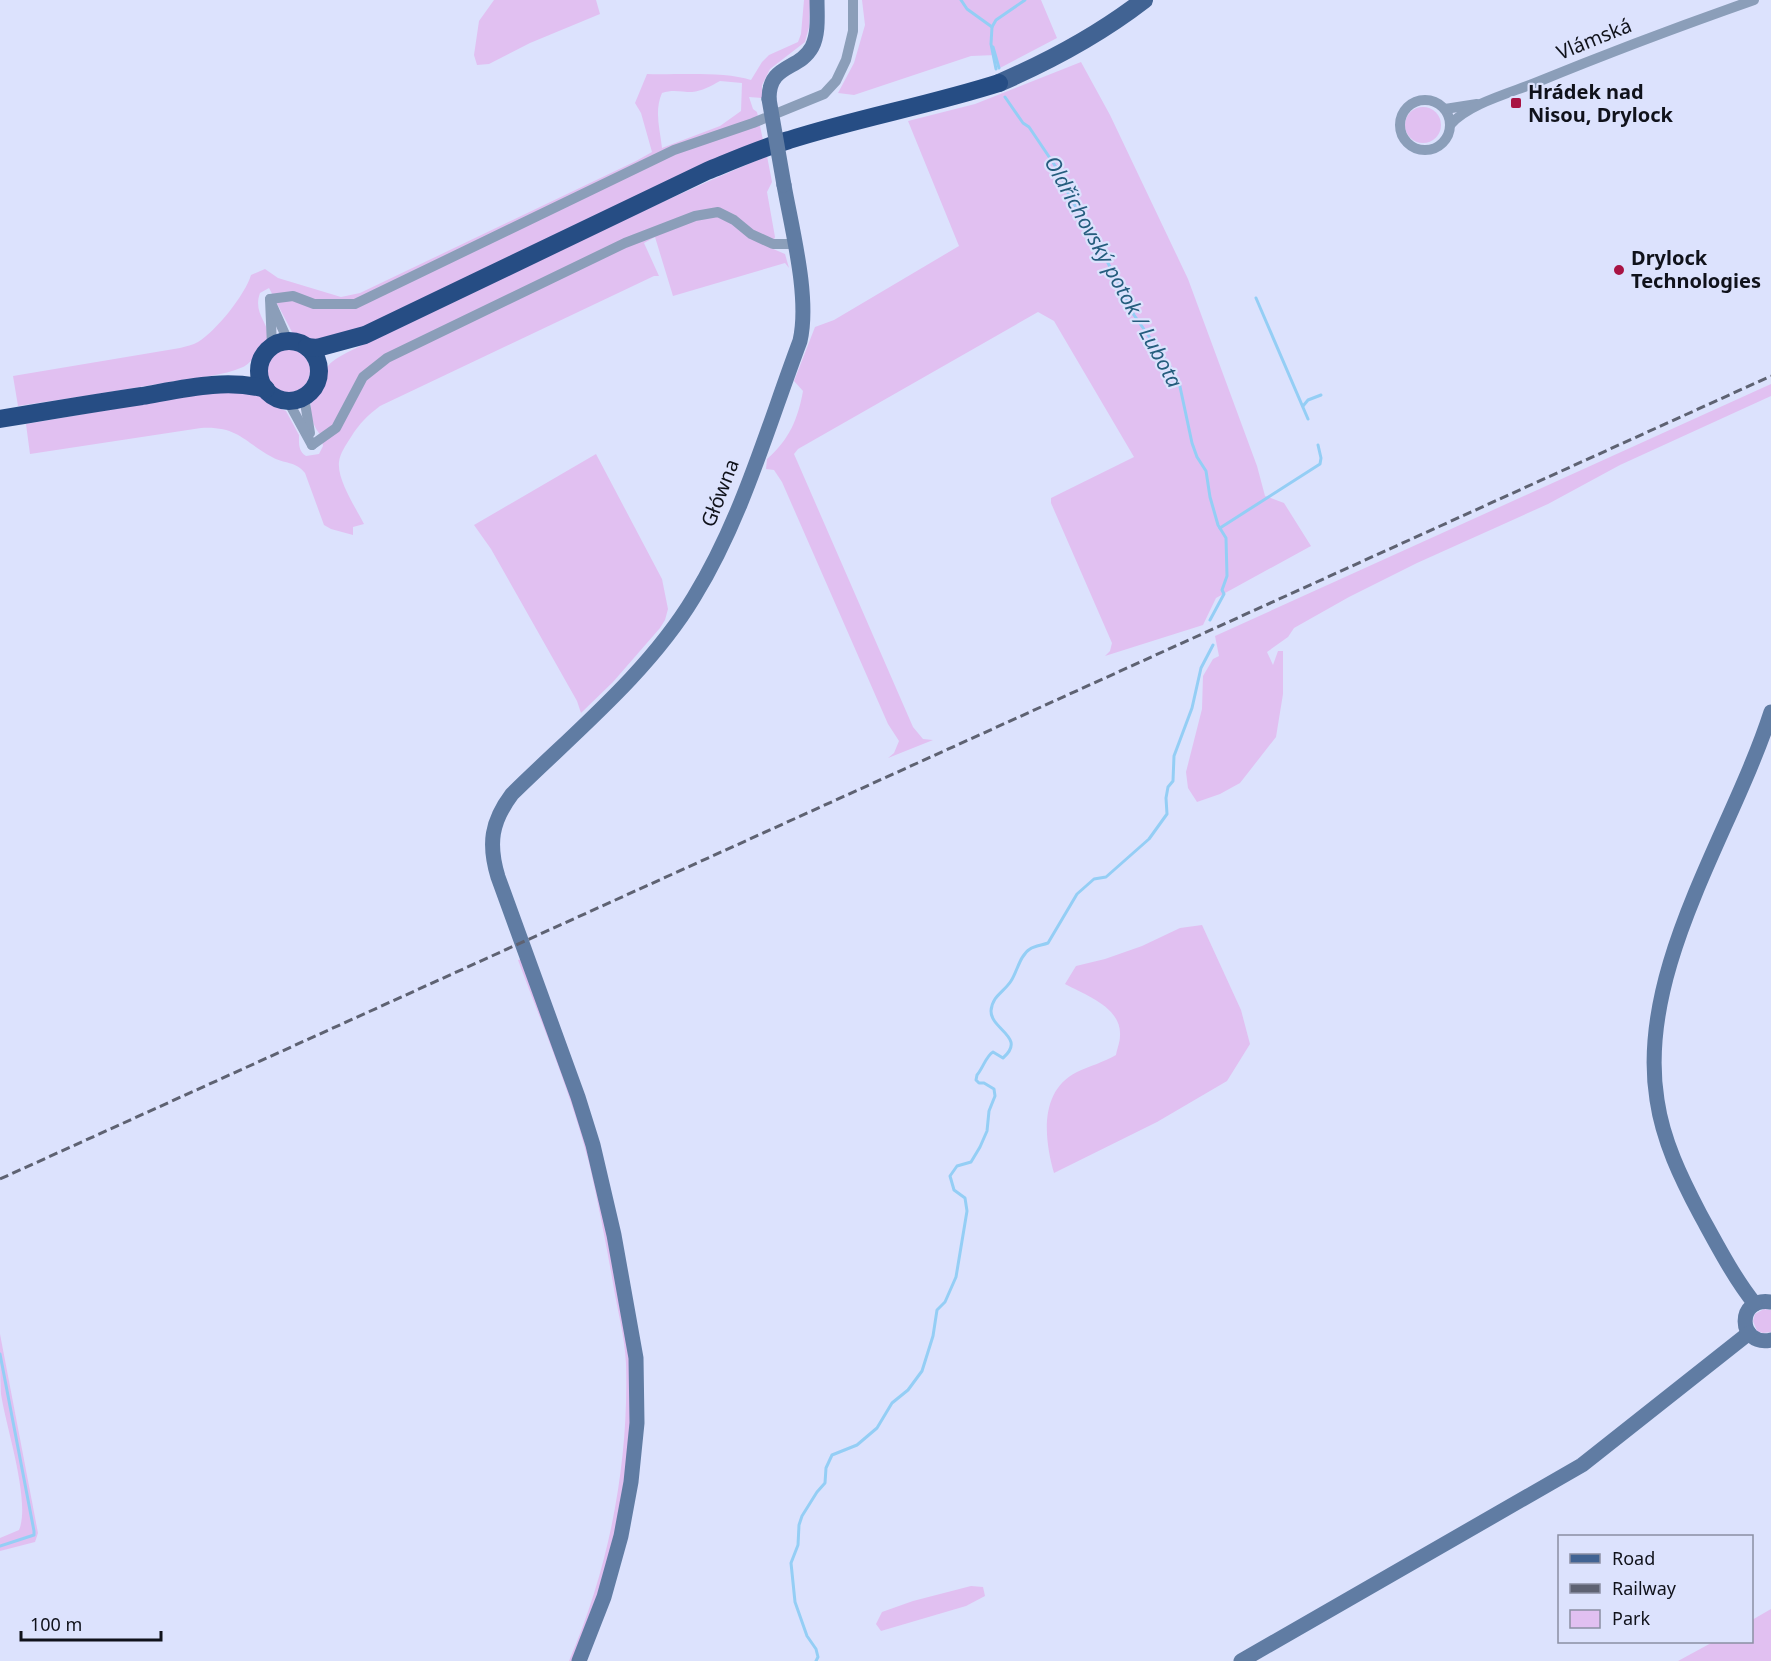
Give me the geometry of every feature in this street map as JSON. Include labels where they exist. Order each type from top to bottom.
[{"type":"highway","points":[[365,335],[325,365],[311,392],[296,399],[278,399],[266,388],[260,376],[261,363],[266,352],[280,344],[297,342],[307,347],[317,348],[365,335],[707,171],[745,155],[822,130],[961,95],[999,82]]},
{"type":"highway","points":[[307,347],[317,358],[319,376]]},
{"type":"highway","points":[[195,387],[234,375],[261,363]]},
{"type":"highway","points":[[0,419],[195,387],[244,385],[266,388]]},
{"type":"main road","points":[[999,82],[1030,69],[1087,38],[1144,0]]},
{"type":"street","name":"Główna","points":[[579,1661],[604,1597],[621,1536],[631,1482],[637,1423],[636,1358],[617,1247],[593,1145],[492,856],[496,820],[512,794],[615,693],[659,645],[694,598],[724,541],[803,329],[803,304],[769,99],[769,86],[777,74],[812,47],[816,30],[817,0]]},
{"type":"street","points":[[270,299],[293,296],[314,304],[355,304],[674,150],[753,123],[824,93],[836,81],[846,60],[853,31],[853,0]]},
{"type":"street","name":"Vlámská","points":[[1483,104],[1659,33],[1753,0]]},
{"type":"street","points":[[1450,125],[1444,109],[1431,101],[1423,100],[1408,106],[1400,120],[1401,136],[1412,147],[1432,150],[1442,144],[1455,119],[1483,104]]},
{"type":"street","points":[[1444,109],[1483,104]]},
{"type":"street","points":[[312,445],[336,428],[363,377],[387,358],[625,243],[695,216],[718,212],[766,241],[774,244],[794,244]]},
{"type":"street","points":[[270,299],[280,344]]},
{"type":"street","points":[[270,299],[280,344]]},
{"type":"street","points":[[296,399],[312,445]]},
{"type":"street","points":[[296,399],[312,445]]},
{"type":"street","points":[[1755,1304],[1708,1229],[1672,1157],[1656,1098],[1655,1047],[1660,1003],[1676,943],[1739,796],[1771,711]]},
{"type":"street","points":[[1771,1302],[1764,1301],[1755,1304],[1748,1310],[1745,1317],[1745,1326],[1749,1334],[1761,1341],[1771,1340]]},
{"type":"street","points":[[1241,1661],[1582,1465],[1749,1334]]},
{"type":"green space","points":[[494,0],[596,0],[600,14],[530,43],[489,64],[477,65],[474,55],[479,21]]},
{"type":"green space","points":[[804,0],[810,0],[809,27],[805,42],[770,69],[762,85],[762,98],[749,97],[753,109],[757,112],[763,140],[342,337],[316,343],[293,334],[269,288],[260,293],[258,301],[258,307],[267,329],[267,340],[253,359],[243,367],[210,376],[18,406],[13,376],[180,348],[198,342],[213,330],[229,312],[243,292],[251,275],[265,269],[278,278],[341,297],[360,293],[652,152],[641,113],[635,103],[647,74],[714,74],[751,80],[769,55],[798,42],[801,34]],"holes":[[[720,81],[742,83],[741,111],[720,126],[662,148],[658,113],[662,93],[692,92]]]},
{"type":"green space","points":[[862,0],[1041,0],[1057,38],[1000,68],[996,55],[971,56],[854,95],[838,93],[854,63],[865,25]]},
{"type":"green space","points":[[1081,62],[1110,115],[1188,279],[1257,466],[1265,496],[1284,503],[1311,546],[1216,598],[1203,625],[1105,656],[1110,651],[1112,643],[1051,503],[1051,498],[1134,457],[1054,321],[1038,312],[798,449],[794,454],[913,727],[923,739],[933,740],[888,758],[894,753],[899,741],[888,724],[782,482],[774,470],[766,469],[767,459],[787,437],[795,420],[803,391],[794,381],[815,327],[834,320],[959,246],[908,121],[975,104]]},
{"type":"green space","points":[[1423,107],[1435,113],[1441,125],[1435,137],[1423,143],[1411,137],[1405,125],[1411,113]]},
{"type":"green space","points":[[767,156],[772,182],[767,192],[775,237],[771,248],[785,254],[789,268],[785,263],[673,296],[655,237],[644,243],[659,276],[654,276],[380,406],[364,420],[345,446],[339,462],[344,485],[364,524],[353,527],[353,535],[324,525],[305,473],[301,469],[272,457],[232,432],[201,428],[30,454],[26,424],[230,389],[259,392],[271,405],[286,411],[299,435],[302,452],[306,456],[319,454],[323,446],[321,435],[312,418],[311,403],[323,381],[325,371],[336,359],[504,276]]},
{"type":"green space","points":[[288,349],[303,356],[310,371],[303,386],[288,393],[273,386],[266,371],[273,356]]},
{"type":"green space","points":[[1771,384],[1771,396],[1620,465],[1548,504],[1417,563],[1294,628],[1288,637],[1267,652],[1273,665],[1278,651],[1283,651],[1283,694],[1276,737],[1240,783],[1220,794],[1197,802],[1188,788],[1186,772],[1202,709],[1203,676],[1213,659],[1219,656],[1215,636]]},
{"type":"green space","points":[[596,454],[662,579],[668,609],[660,628],[613,682],[581,713],[577,701],[491,549],[474,525]]},
{"type":"green space","points":[[1202,925],[1241,1010],[1250,1044],[1227,1081],[1157,1122],[1054,1173],[1047,1131],[1050,1103],[1065,1080],[1077,1072],[1116,1055],[1120,1038],[1119,1026],[1109,1010],[1101,1003],[1065,984],[1076,966],[1142,946],[1180,928]]},
{"type":"green space","points":[[524,958],[593,1161],[631,1361],[631,1444],[617,1533],[576,1661],[569,1661],[595,1590],[614,1516],[624,1440],[626,1364],[623,1333],[589,1163],[565,1086],[518,960]]},
{"type":"green space","points":[[1764,1309],[1771,1310],[1771,1332],[1757,1331],[1753,1321],[1755,1314]]},
{"type":"green space","points":[[0,1334],[38,1533],[35,1542],[0,1551],[0,1538],[19,1530],[22,1502],[1,1394]]},
{"type":"green space","points":[[971,1586],[983,1587],[985,1596],[966,1606],[881,1631],[876,1624],[882,1612],[913,1601]]},
{"type":"green space","points":[[1771,1609],[1771,1661],[1678,1661],[1711,1643],[1753,1643],[1753,1619]]},
{"type":"waterway","name":"Oldřichovský potok / Lubota","points":[[961,0],[967,9],[992,27],[991,44],[996,69]]},
{"type":"waterway","points":[[992,27],[996,20],[1025,0]]},
{"type":"waterway","name":"Oldřichovský potok / Lubota","points":[[993,47],[999,68]]},
{"type":"waterway","name":"Oldřichovský potok / Lubota","points":[[1005,97],[1023,123],[1029,127],[1060,173],[1070,198],[1093,233],[1134,315],[1179,382],[1192,443],[1206,471],[1218,525],[1226,538],[1227,576],[1222,590],[1224,594],[1210,620]]},
{"type":"waterway","points":[[1256,298],[1308,419]]},
{"type":"waterway","points":[[1303,406],[1308,400],[1321,395]]},
{"type":"waterway","points":[[1220,528],[1320,464],[1318,445]]},
{"type":"waterway","name":"Oldřichovský potok / Lubota","points":[[816,1661],[818,1657],[816,1649],[807,1636],[795,1602],[791,1563],[798,1545],[799,1525],[802,1516],[825,1483],[826,1468],[832,1455],[857,1445],[877,1428],[892,1403],[908,1390],[922,1371],[933,1336],[937,1310],[945,1302],[956,1277],[967,1211],[965,1198],[954,1190],[950,1176],[957,1166],[971,1162],[980,1147],[987,1131],[989,1111],[995,1096],[994,1089],[976,1080],[977,1075],[993,1052],[1003,1058],[1011,1044],[1010,1039],[992,1018],[992,1006],[1011,981],[1021,959],[1027,952],[1034,947],[1048,943],[1077,894],[1094,879],[1106,877],[1149,839],[1167,814],[1166,798],[1168,787],[1173,781],[1174,756],[1192,708],[1201,668],[1213,645]]},
{"type":"waterway","points":[[0,1354],[34,1531],[34,1535],[0,1546]]},
{"type":"railway","points":[[0,1179],[1771,376]]},
{"type":"place","name":"Hrádek nad Nisou, Drylock","points":[[1516,103]]},
{"type":"place","name":"Drylock Technologies","points":[[1619,270]]}]
